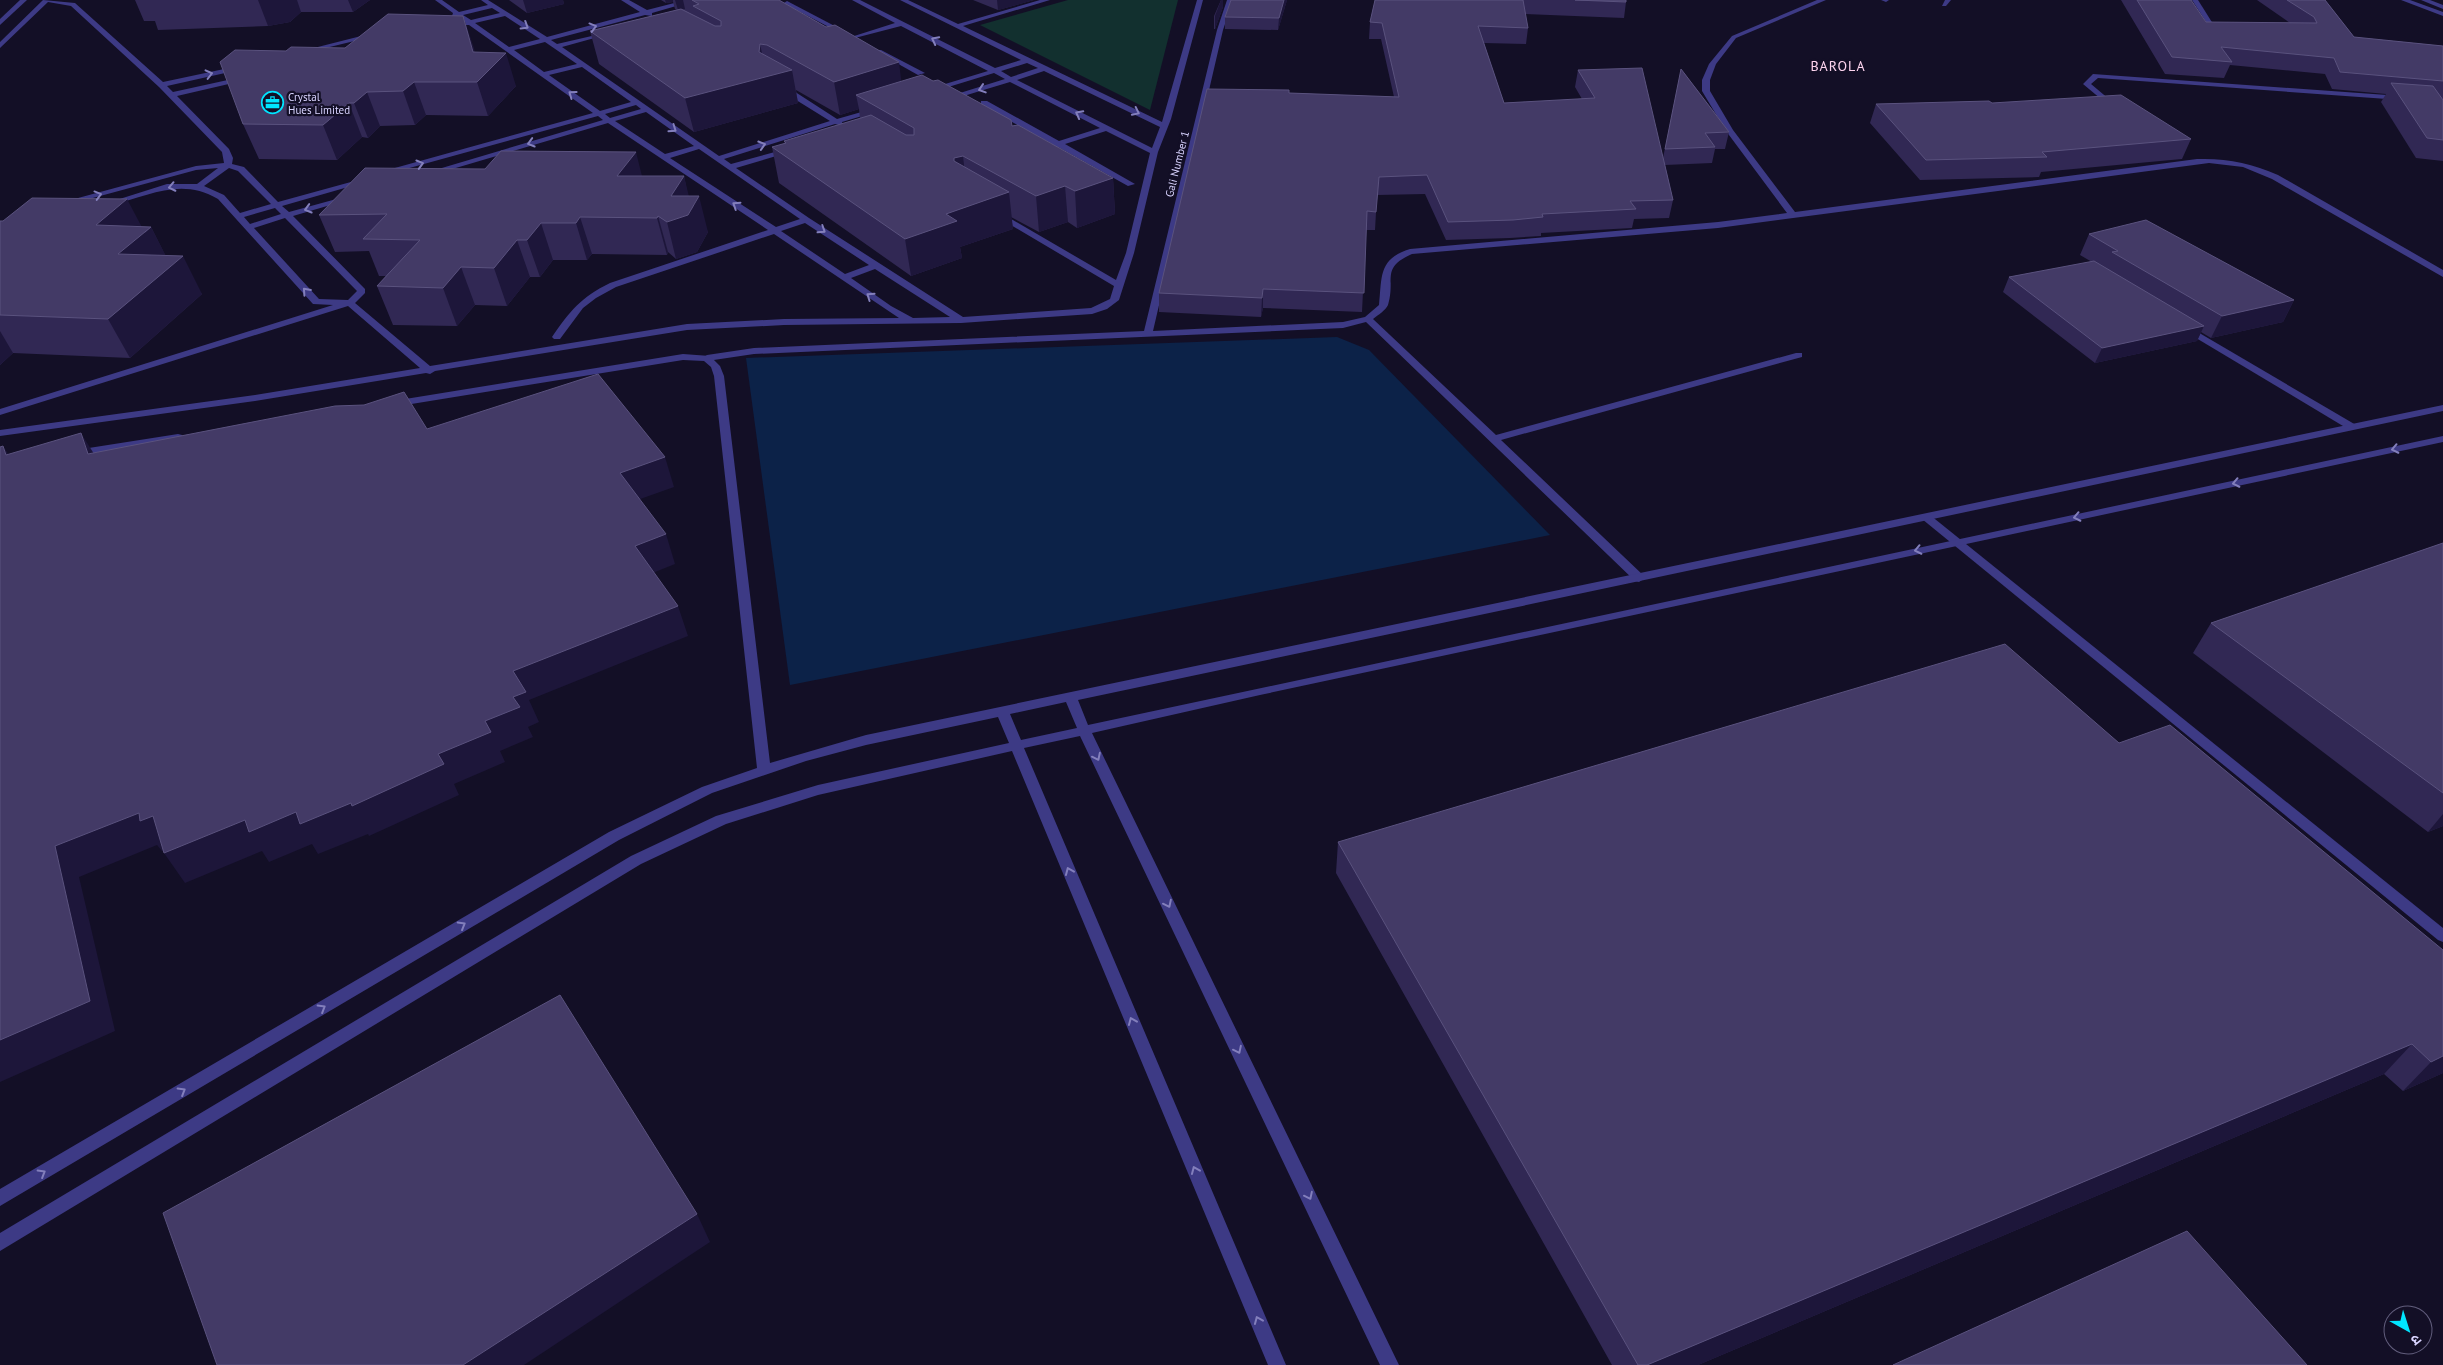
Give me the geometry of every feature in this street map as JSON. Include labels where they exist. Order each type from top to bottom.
[{"type":"street","points":[[0,23],[24,0]]},
{"type":"street","points":[[0,46],[47,0],[73,4],[172,95],[226,151],[230,158],[228,165],[200,185]]},
{"type":"street","points":[[438,0],[469,23],[510,49],[599,114],[888,308],[912,321]]},
{"type":"street","points":[[484,0],[546,39],[645,110],[806,220],[961,320]]},
{"type":"street","points":[[624,0],[658,19],[649,22]]},
{"type":"street","points":[[510,49],[694,0]]},
{"type":"street","points":[[855,0],[1154,152]]},
{"type":"street","points":[[903,0],[1164,126]]},
{"type":"street","points":[[957,26],[1047,0]]},
{"type":"street","points":[[0,433],[430,371],[687,327],[784,322],[961,320],[1092,311],[1104,307],[1114,300],[1130,253],[1154,152],[1164,126],[1200,0]]},
{"type":"street","name":"Gali Number 1","points":[[1148,333],[1220,30],[1230,0]]},
{"type":"street","points":[[1793,215],[1730,131],[1706,91],[1706,80],[1713,64],[1734,37],[1823,0]]},
{"type":"street","points":[[2195,0],[2212,27]]},
{"type":"street","points":[[2404,0],[2443,14]]},
{"type":"street","points":[[2424,0],[2443,7]]},
{"type":"street","points":[[787,3],[861,42]]},
{"type":"street","points":[[448,17],[493,6]]},
{"type":"street","points":[[459,25],[505,14]]},
{"type":"street","points":[[853,38],[903,23]]},
{"type":"street","points":[[556,46],[612,32]]},
{"type":"street","points":[[295,53],[381,33]]},
{"type":"street","points":[[870,47],[921,73]]},
{"type":"street","points":[[922,95],[1028,60]]},
{"type":"street","points":[[162,86],[248,65]]},
{"type":"street","points":[[544,74],[581,65]]},
{"type":"street","points":[[938,103],[1045,68]]},
{"type":"street","points":[[2117,111],[2087,84],[2096,76],[2405,99]]},
{"type":"street","points":[[172,95],[249,77]]},
{"type":"street","points":[[778,86],[850,130]]},
{"type":"street","points":[[238,216],[636,103]]},
{"type":"street","points":[[984,103],[1131,184]]},
{"type":"street","points":[[716,159],[884,107]]},
{"type":"street","points":[[417,177],[645,110]]},
{"type":"street","points":[[1043,149],[1107,128]]},
{"type":"street","points":[[664,157],[699,147]]},
{"type":"street","points":[[729,167],[794,147]]},
{"type":"street","points":[[445,156],[455,166]]},
{"type":"street","points":[[378,406],[682,357],[707,358],[754,351],[1343,325],[1368,319],[1383,306],[1388,269],[1394,259],[1410,252],[1718,226],[2193,159],[2228,160],[2252,166],[2275,177],[2443,274]]},
{"type":"street","points":[[0,412],[350,303],[362,291],[241,169],[228,165],[196,168],[62,205]]},
{"type":"street","points":[[98,207],[174,186],[200,185],[216,193],[316,302],[350,303],[430,371]]},
{"type":"street","points":[[248,227],[361,193]]},
{"type":"street","points":[[987,209],[1119,285]]},
{"type":"street","points":[[557,337],[577,306],[592,296],[632,278],[806,220]]},
{"type":"street","points":[[844,278],[876,265]]},
{"type":"street","points":[[1368,319],[1639,578]]},
{"type":"street","points":[[2174,321],[2352,427]]},
{"type":"street","points":[[1494,439],[1799,355]]},
{"type":"street","points":[[707,358],[715,366],[719,376],[764,770]]},
{"type":"street","points":[[0,1198],[614,836],[706,790],[803,757],[866,740],[1002,711],[2443,408]]},
{"type":"street","points":[[68,454],[194,434]]},
{"type":"street","points":[[0,1242],[636,860],[721,820],[818,790],[1016,745],[2443,439]]},
{"type":"street","points":[[1926,517],[2443,936]]},
{"type":"street","points":[[1070,697],[1084,730],[1390,1365]]},
{"type":"street","points":[[1002,711],[1277,1365]]},
{"type":"green space","points":[[1068,0],[1178,0],[1150,110],[980,25]]},
{"type":"water","points":[[1337,337],[1369,350],[1550,535],[790,685],[746,358]]},
{"type":"building","points":[[692,0],[779,0],[826,27],[835,25],[899,62],[834,82],[767,45],[760,44],[759,52],[792,70],[685,98],[590,31],[681,9],[715,26],[721,26],[721,21],[693,6],[699,4]]},
{"type":"building","points":[[1231,0],[1284,0],[1279,18],[1225,17]]},
{"type":"building","points":[[1375,0],[1523,0],[1528,28],[1478,26],[1504,103],[1595,98],[1578,70],[1642,68],[1673,200],[1630,201],[1636,209],[1542,214],[1543,217],[1513,220],[1448,222],[1427,175],[1379,177],[1376,212],[1367,211],[1364,293],[1263,289],[1262,298],[1159,293],[1207,89],[1289,90],[1289,93],[1399,97],[1382,23],[1370,22]]},
{"type":"building","points":[[1575,0],[1626,0],[1626,2]]},
{"type":"building","points":[[2137,0],[2191,0],[2206,22],[2317,23],[2314,17],[2287,0],[2325,0],[2354,37],[2443,46],[2443,81],[2340,72],[2334,58],[2221,47],[2232,62],[2172,57]]},
{"type":"building","points":[[388,14],[463,16],[473,52],[506,53],[477,82],[414,82],[403,91],[367,92],[354,103],[349,103],[323,125],[243,124],[220,62],[235,50],[286,51],[291,47],[345,48]]},
{"type":"building","points":[[1681,69],[1729,132],[1705,133],[1715,147],[1665,149]]},
{"type":"building","points":[[922,75],[933,81],[938,80],[1011,120],[1012,126],[1018,125],[1113,178],[1075,191],[1065,186],[1036,196],[963,156],[954,158],[954,161],[1009,192],[946,214],[957,221],[905,239],[772,147],[786,143],[784,141],[871,115],[906,135],[914,135],[914,128],[856,95]]},
{"type":"building","points":[[2391,83],[2433,86],[2443,100],[2443,140],[2427,138]]},
{"type":"building","points":[[2121,95],[2191,139],[2042,152],[2047,157],[1926,160],[1876,104],[1989,101],[1992,103]]},
{"type":"building","points":[[501,151],[636,152],[617,176],[684,176],[671,196],[699,196],[688,215],[667,222],[658,216],[657,218],[580,217],[576,223],[541,223],[527,240],[517,240],[494,268],[461,267],[443,288],[377,286],[420,240],[363,239],[387,214],[319,215],[365,168],[485,169]]},
{"type":"building","points":[[32,198],[127,199],[96,225],[151,227],[118,254],[183,256],[108,319],[0,315],[0,221],[3,221]]},
{"type":"building","points":[[2146,220],[2294,300],[2222,316],[2112,252],[2118,251],[2089,234]]},
{"type":"building","points":[[2094,261],[2204,326],[2102,348],[2009,277]]},
{"type":"building","points":[[598,374],[665,457],[620,473],[666,534],[635,546],[678,606],[513,671],[526,692],[513,697],[520,707],[485,721],[491,732],[438,754],[444,764],[352,806],[351,803],[300,824],[296,812],[249,832],[245,820],[164,853],[153,816],[140,821],[139,813],[55,846],[90,1001],[0,1040],[0,447],[3,446],[6,455],[81,433],[88,454],[335,406],[364,405],[404,392],[427,429]]},
{"type":"building","points":[[2443,543],[2443,793],[2211,623]]},
{"type":"building","points":[[2005,644],[2119,743],[2170,725],[2443,950],[2443,1056],[2431,1062],[2412,1044],[1647,1365],[1638,1365],[1338,842]]},
{"type":"building","points":[[560,995],[697,1214],[463,1365],[217,1365],[163,1213]]},
{"type":"building","points":[[2187,1231],[2307,1365],[1893,1365]]},
{"type":"place","name":"Crystal Hues Limited","points":[[272,103]]},
{"type":"district","name":"BAROLA","points":[[1838,66]]}]
